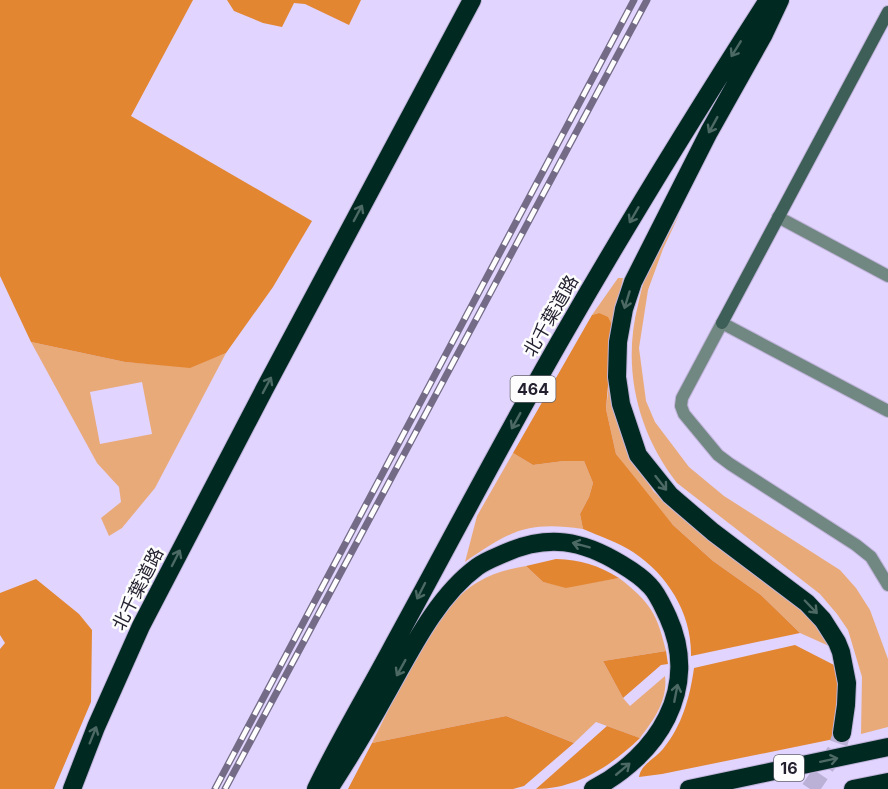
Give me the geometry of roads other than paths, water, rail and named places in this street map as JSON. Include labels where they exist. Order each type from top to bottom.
[{"type":"highway","name":"北千葉道路","points":[[72,789],[96,727],[141,626],[472,0]]},
{"type":"highway","name":"北千葉道路","points":[[316,789],[348,724],[394,645],[564,333],[650,187],[768,0]]},
{"type":"highway","points":[[780,0],[764,34],[709,132],[633,282],[624,309],[618,342],[618,376],[621,404],[638,455],[670,495],[706,526],[807,603],[837,642],[847,683],[842,733]]},
{"type":"highway","points":[[329,789],[361,740],[427,623],[444,600],[477,567],[494,558],[515,548],[537,542],[562,541],[590,548],[612,558],[650,586],[671,625],[677,644],[678,689],[673,708],[664,725],[650,745],[610,780],[593,789]]},
{"type":"highway","name":"16","points":[[690,789],[888,747]]},
{"type":"highway","points":[[853,789],[888,782]]},
{"type":"street","points":[[888,12],[682,398],[681,406],[684,414],[718,455],[864,551],[871,557],[888,585]]},
{"type":"street","points":[[778,217],[888,276]]},
{"type":"street","points":[[722,323],[888,411]]},
{"type":"tunnel","points":[[810,789],[836,751],[842,733]]},
{"type":"railway","points":[[215,789],[634,0]]},
{"type":"railway","points":[[225,789],[647,0]]}]
